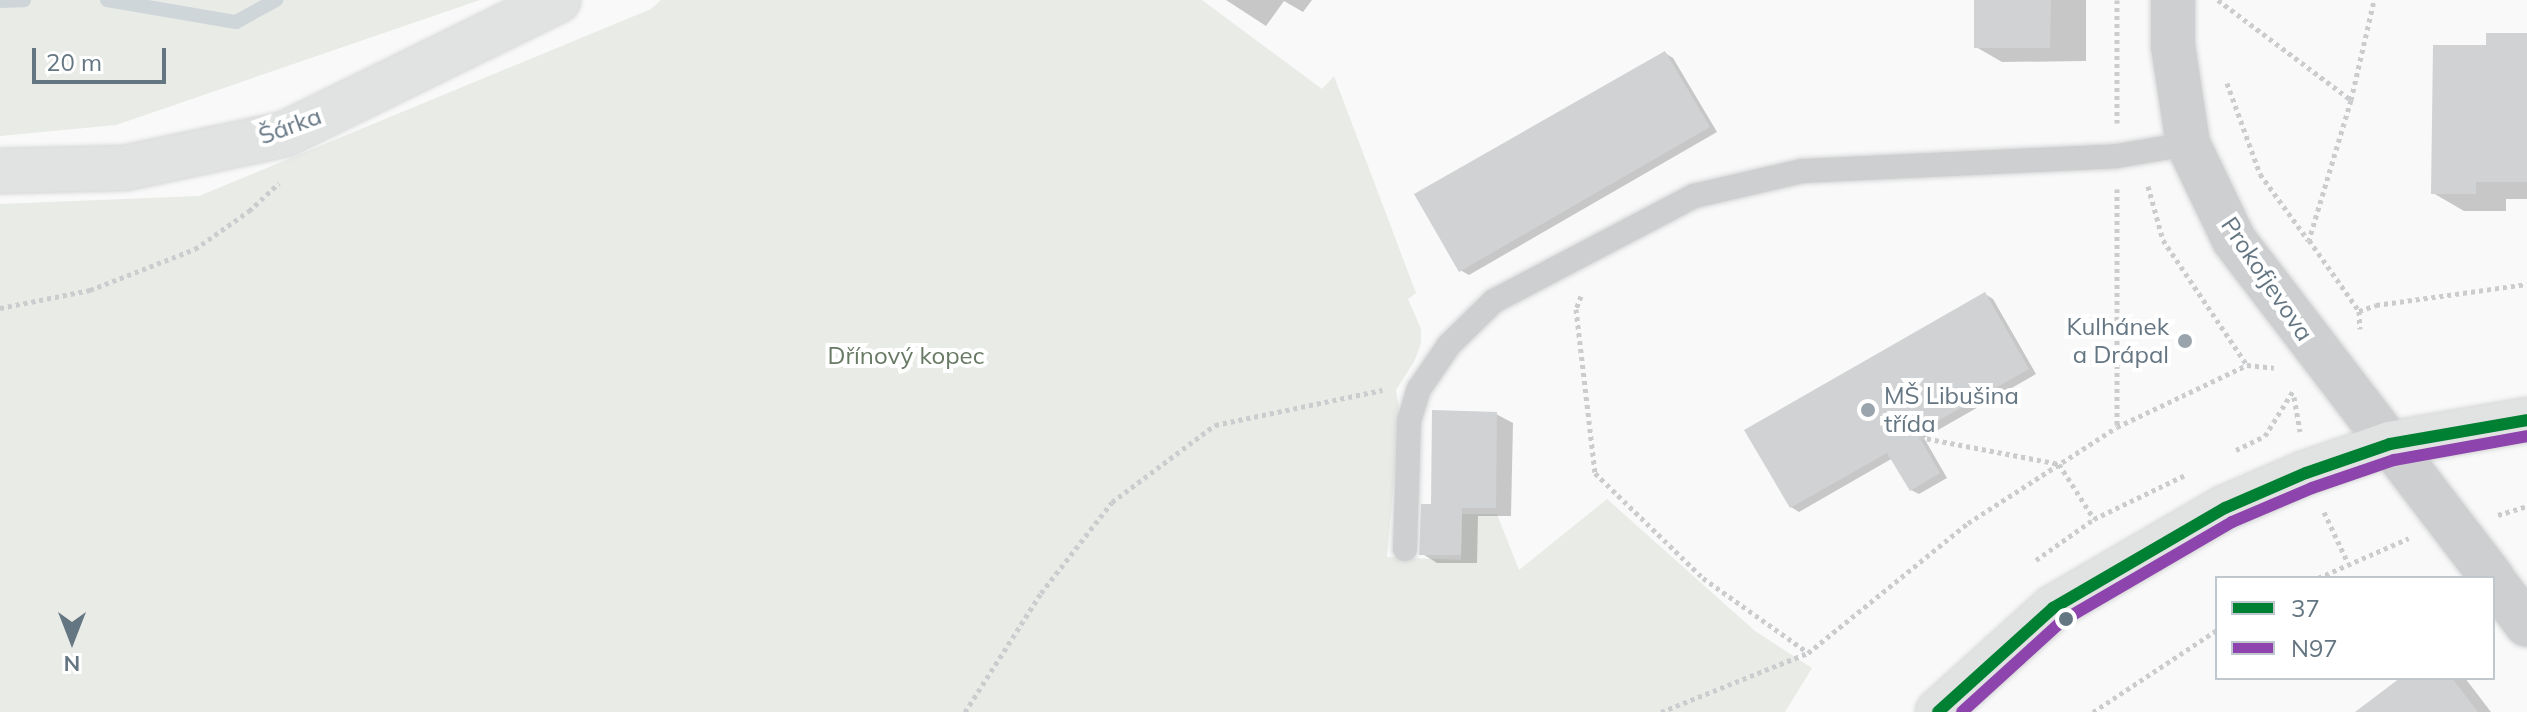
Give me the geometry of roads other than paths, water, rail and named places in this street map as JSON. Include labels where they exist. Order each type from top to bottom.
[{"type":"street","name":"Šárka","points":[[0,171],[125,168],[285,134],[558,0]]},
{"type":"street","name":"Prokofjevova","points":[[2173,0],[2173,46],[2188,144],[2234,240],[2490,576]]},
{"type":"street","points":[[1938,712],[2039,620],[2085,587],[2225,508],[2306,473],[2390,444],[2527,420]]},
{"type":"street","name":"Prokofjevova","points":[[2495,583],[2527,625]]},
{"type":"lane","points":[[1405,549],[1409,421],[1419,389],[1449,345],[1494,301],[1694,196],[1802,171],[2128,155],[2188,144]]},
{"type":"waterway","points":[[0,1],[24,0]]},
{"type":"waterway","points":[[107,0],[236,22],[276,0]]},
{"type":"place","name":"Kulhánek a Drápal","points":[[2185,341]]},
{"type":"place","name":"MŠ Libušina třída","points":[[1868,410]]},
{"type":"park label","name":"Dřínový kopec","points":[[906,356]]}]
